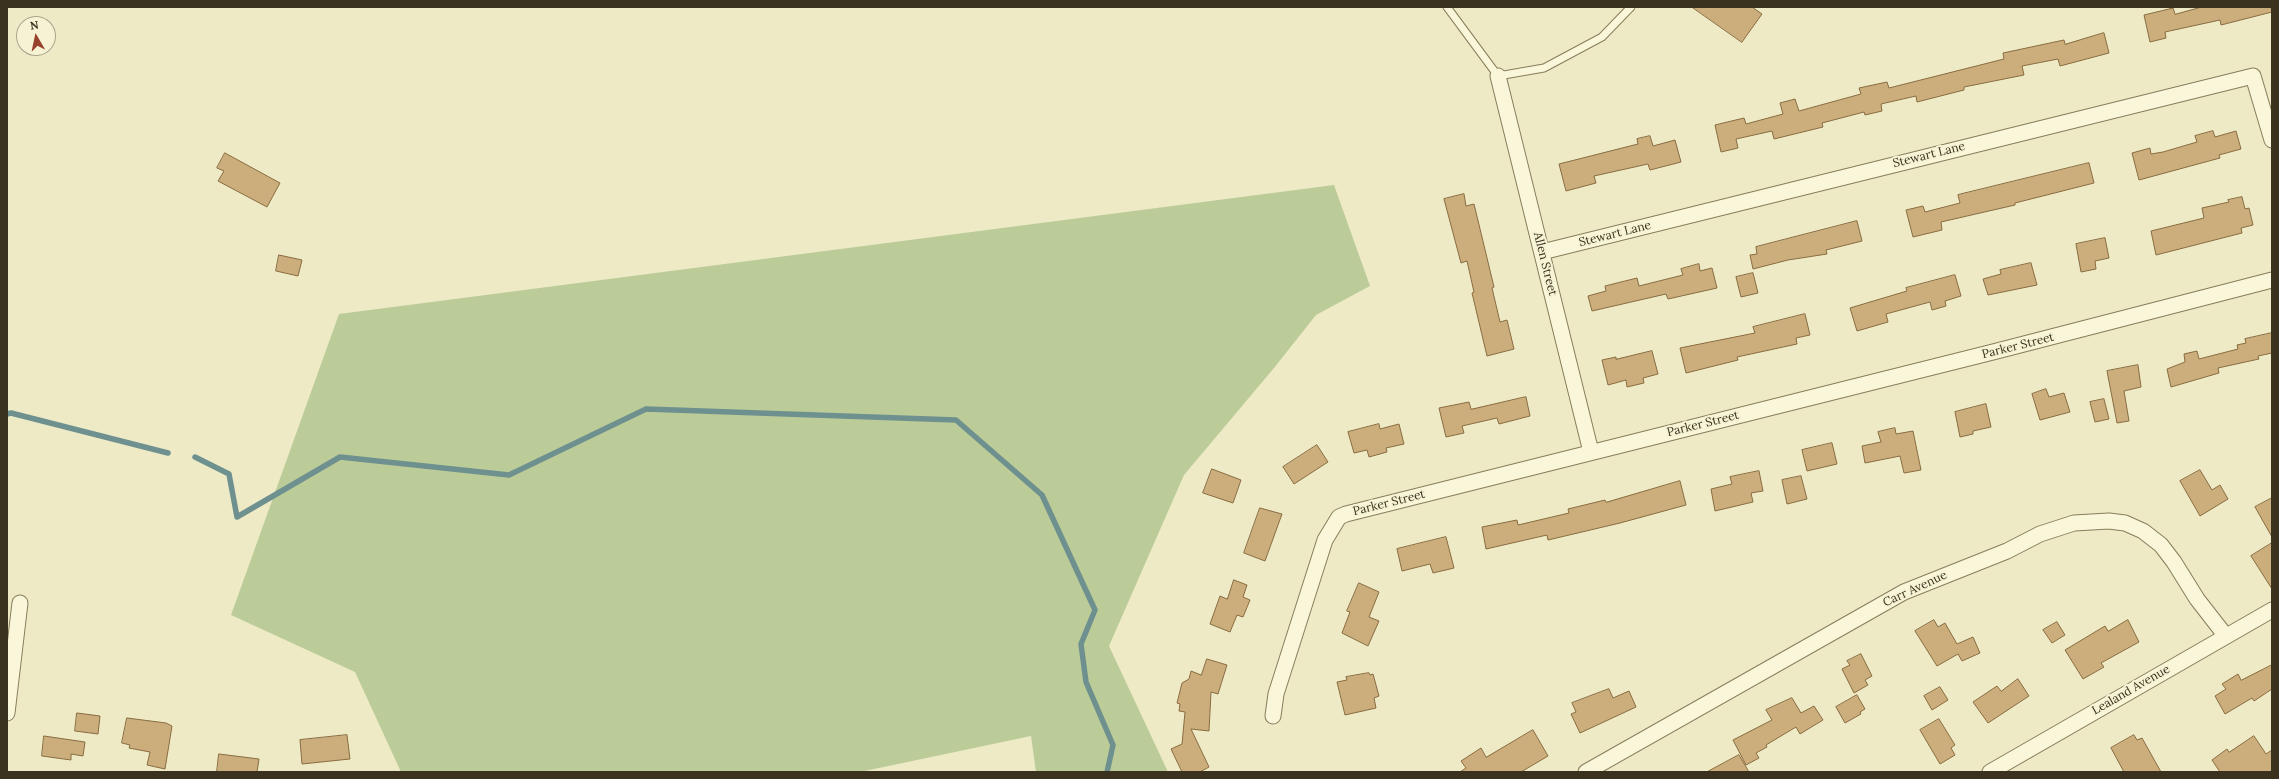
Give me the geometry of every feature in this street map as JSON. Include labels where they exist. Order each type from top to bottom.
[{"type":"street","name":"Allen Street","points":[[1498,76],[1591,452]]},
{"type":"street","name":"Stewart Lane","points":[[1542,252],[2253,76],[2272,140]]},
{"type":"street","name":"Parker Street","points":[[1273,716],[1276,694],[1322,547],[1332,528],[1340,517],[1346,514],[1993,352],[2272,280]]},
{"type":"street","name":"Carr Avenue","points":[[1586,772],[1904,592],[2007,551],[2040,534],[2074,523],[2109,521],[2129,525],[2143,531],[2160,545],[2174,562],[2197,600],[2225,635]]},
{"type":"street","points":[[7,713],[20,603]]},
{"type":"street","name":"Lealand Avenue","points":[[1990,772],[2225,635],[2272,610]]},
{"type":"lane","points":[[1447,7],[1498,76],[1544,68],[1602,37],[1631,7]]},
{"type":"green space","points":[[1334,185],[1370,286],[1316,315],[1274,368],[1184,475],[1109,646],[1168,772],[1036,772],[1031,736],[860,772],[401,772],[355,672],[231,615],[339,314]]},
{"type":"building","points":[[1692,7],[1752,7],[1762,14],[1742,42]]},
{"type":"building","points":[[2202,7],[2271,7],[2272,12],[2221,25],[2220,20],[2165,32],[2166,38],[2150,42],[2144,15],[2173,8],[2175,14]]},
{"type":"building","points":[[2104,33],[2109,53],[2060,66],[2058,59],[2022,66],[2024,75],[1964,87],[1964,90],[1917,102],[1916,96],[1881,104],[1882,111],[1865,115],[1864,112],[1822,123],[1823,127],[1774,139],[1772,131],[1736,139],[1738,148],[1721,152],[1715,125],[1744,118],[1746,124],[1783,114],[1780,103],[1795,99],[1799,111],[1861,94],[1859,88],[1887,82],[1889,88],[2004,59],[2003,53],[2064,40],[2065,44]]},
{"type":"building","points":[[2213,131],[2215,137],[2236,131],[2241,149],[2219,155],[2220,158],[2139,180],[2132,153],[2150,148],[2151,154],[2163,152],[2197,142],[2195,136]]},
{"type":"building","points":[[1650,136],[1653,146],[1675,140],[1681,162],[1650,170],[1648,164],[1594,176],[1596,183],[1566,191],[1559,164],[1638,144],[1637,139]]},
{"type":"building","points":[[225,153],[280,183],[267,207],[218,181],[224,171],[217,168]]},
{"type":"building","points":[[2089,163],[2094,183],[2015,203],[2015,205],[1941,222],[1942,230],[1913,237],[1906,210],[1923,206],[1925,212],[1960,203],[1958,195]]},
{"type":"building","points":[[1464,194],[1466,206],[1474,204],[1494,287],[1492,288],[1500,322],[1507,320],[1514,349],[1487,356],[1472,293],[1474,292],[1467,261],[1461,263],[1444,199]]},
{"type":"building","points":[[2242,197],[2245,209],[2249,208],[2253,225],[2241,228],[2242,233],[2156,255],[2151,231],[2204,218],[2202,208],[2229,202],[2228,200]]},
{"type":"building","points":[[1857,221],[1862,241],[1826,250],[1827,254],[1788,260],[1753,269],[1750,255],[1757,254],[1756,247]]},
{"type":"building","points":[[2105,238],[2109,258],[2095,261],[2096,269],[2081,272],[2076,244]]},
{"type":"building","points":[[279,255],[302,260],[298,276],[276,271]]},
{"type":"building","points":[[2031,263],[2037,285],[1988,295],[1983,279],[2001,274],[2000,270]]},
{"type":"building","points":[[1699,264],[1700,271],[1712,268],[1717,288],[1668,299],[1666,294],[1592,311],[1588,296],[1606,291],[1605,286],[1637,278],[1639,286],[1683,275],[1681,269]]},
{"type":"building","points":[[1753,273],[1758,293],[1741,297],[1736,277]]},
{"type":"building","points":[[1955,275],[1961,296],[1945,301],[1946,306],[1932,310],[1930,302],[1886,314],[1888,322],[1857,331],[1850,308],[1907,291],[1906,288]]},
{"type":"building","points":[[1805,314],[1810,335],[1796,338],[1797,344],[1737,357],[1738,360],[1686,373],[1680,348],[1755,333],[1753,327]]},
{"type":"building","points":[[2272,333],[2272,353],[2258,356],[2259,359],[2218,368],[2219,373],[2171,387],[2167,369],[2185,362],[2184,354],[2197,351],[2199,359],[2238,349],[2237,345],[2246,343],[2245,339]]},
{"type":"building","points":[[1652,351],[1658,374],[1643,378],[1644,383],[1627,387],[1626,380],[1608,385],[1602,360],[1616,357],[1616,359]]},
{"type":"building","points":[[2138,365],[2141,387],[2124,391],[2129,421],[2117,423],[2107,371]]},
{"type":"building","points":[[2046,389],[2049,397],[2064,393],[2070,412],[2040,420],[2032,394]]},
{"type":"building","points":[[1526,397],[1530,416],[1499,424],[1497,418],[1462,426],[1464,433],[1446,437],[1439,408],[1469,402],[1471,409]]},
{"type":"building","points":[[2104,399],[2109,419],[2095,422],[2090,402]]},
{"type":"building","points":[[1986,404],[1991,427],[1973,431],[1973,434],[1960,437],[1955,412]]},
{"type":"building","points":[[1379,424],[1380,429],[1399,424],[1404,444],[1386,448],[1387,452],[1369,457],[1367,450],[1354,453],[1348,432]]},
{"type":"building","points":[[1895,428],[1896,434],[1913,431],[1921,470],[1904,473],[1900,456],[1865,463],[1862,446],[1881,442],[1878,432]]},
{"type":"building","points":[[1832,443],[1837,464],[1807,471],[1802,450]]},
{"type":"building","points":[[1317,445],[1328,462],[1294,484],[1283,467]]},
{"type":"building","points":[[1212,469],[1241,480],[1233,503],[1203,493]]},
{"type":"building","points":[[2200,470],[2212,490],[2220,485],[2228,499],[2200,516],[2180,481]]},
{"type":"building","points":[[1759,471],[1763,491],[1751,493],[1753,502],[1715,511],[1711,489],[1732,484],[1730,477]]},
{"type":"building","points":[[1801,476],[1807,499],[1787,504],[1782,480]]},
{"type":"building","points":[[1680,481],[1686,505],[1620,523],[1548,540],[1547,535],[1486,549],[1482,527],[1517,520],[1518,525],[1569,513],[1568,509],[1605,500],[1606,502]]},
{"type":"building","points":[[2272,498],[2272,537],[2255,507]]},
{"type":"building","points":[[1260,508],[1282,514],[1265,561],[1244,553]]},
{"type":"building","points":[[1446,537],[1454,568],[1433,573],[1430,564],[1402,571],[1397,549]]},
{"type":"building","points":[[2272,543],[2272,589],[2251,556]]},
{"type":"building","points":[[1234,580],[1247,585],[1243,597],[1250,600],[1243,617],[1237,615],[1230,632],[1210,624],[1220,596],[1227,599]]},
{"type":"building","points":[[1359,583],[1379,592],[1369,617],[1379,621],[1368,646],[1342,633],[1350,612],[1347,611]]},
{"type":"building","points":[[1934,620],[1938,627],[1945,623],[1957,644],[1973,637],[1980,653],[1962,661],[1958,654],[1937,666],[1915,631]]},
{"type":"building","points":[[2128,620],[2139,642],[2101,663],[2104,667],[2083,679],[2065,650],[2105,626],[2108,631]]},
{"type":"building","points":[[2057,622],[2065,635],[2052,643],[2043,630]]},
{"type":"building","points":[[1861,654],[1872,676],[1865,680],[1868,685],[1854,693],[1842,669],[1850,665],[1847,661]]},
{"type":"building","points":[[1207,659],[1227,665],[1218,694],[1211,692],[1209,731],[1191,729],[1209,767],[1200,772],[1182,772],[1171,749],[1182,744],[1185,712],[1179,711],[1180,704],[1177,703],[1182,683],[1189,679],[1191,671],[1201,675]]},
{"type":"building","points":[[2272,665],[2272,689],[2254,701],[2252,698],[2225,714],[2215,696],[2226,689],[2222,684],[2238,674],[2241,680]]},
{"type":"building","points":[[1369,673],[1370,675],[1373,674],[1379,696],[1374,698],[1376,708],[1345,715],[1337,682],[1347,680],[1346,677]]},
{"type":"building","points":[[2018,679],[2029,696],[1988,723],[1973,702],[1997,686],[2001,691]]},
{"type":"building","points":[[1940,687],[1948,700],[1932,710],[1924,696]]},
{"type":"building","points":[[1609,689],[1613,698],[1629,691],[1636,707],[1580,733],[1571,714],[1576,712],[1572,703]]},
{"type":"building","points":[[1857,695],[1865,709],[1860,712],[1861,714],[1845,723],[1836,707]]},
{"type":"building","points":[[1792,698],[1801,713],[1814,706],[1823,720],[1800,734],[1796,727],[1766,745],[1767,747],[1756,753],[1759,758],[1746,765],[1733,740],[1772,720],[1766,710]]},
{"type":"building","points":[[77,713],[100,716],[98,734],[75,731]]},
{"type":"building","points":[[127,718],[166,723],[172,726],[165,769],[147,765],[150,752],[129,748],[130,745],[122,743]]},
{"type":"building","points":[[1939,719],[1955,745],[1951,748],[1955,755],[1940,764],[1920,730]]},
{"type":"building","points":[[1533,730],[1548,756],[1521,772],[1460,772],[1466,768],[1461,761],[1481,748],[1486,757]]},
{"type":"building","points":[[347,735],[350,759],[302,764],[300,740]]},
{"type":"building","points":[[2134,735],[2137,740],[2142,738],[2161,772],[2124,772],[2111,748]]},
{"type":"building","points":[[44,736],[85,742],[83,756],[71,754],[71,760],[42,756]]},
{"type":"building","points":[[2254,736],[2266,754],[2272,750],[2272,772],[2220,772],[2212,760],[2227,749],[2229,752]]},
{"type":"building","points":[[219,754],[259,759],[257,772],[217,772]]},
{"type":"building","points":[[1739,755],[1749,772],[1707,772]]},
{"type":"waterway","points":[[195,457],[229,474],[237,517],[340,457],[509,475],[646,409],[956,420],[1042,495],[1095,610],[1081,644],[1086,682],[1113,745],[1107,772]]},
{"type":"waterway","points":[[7,414],[11,413],[168,453]]}]
